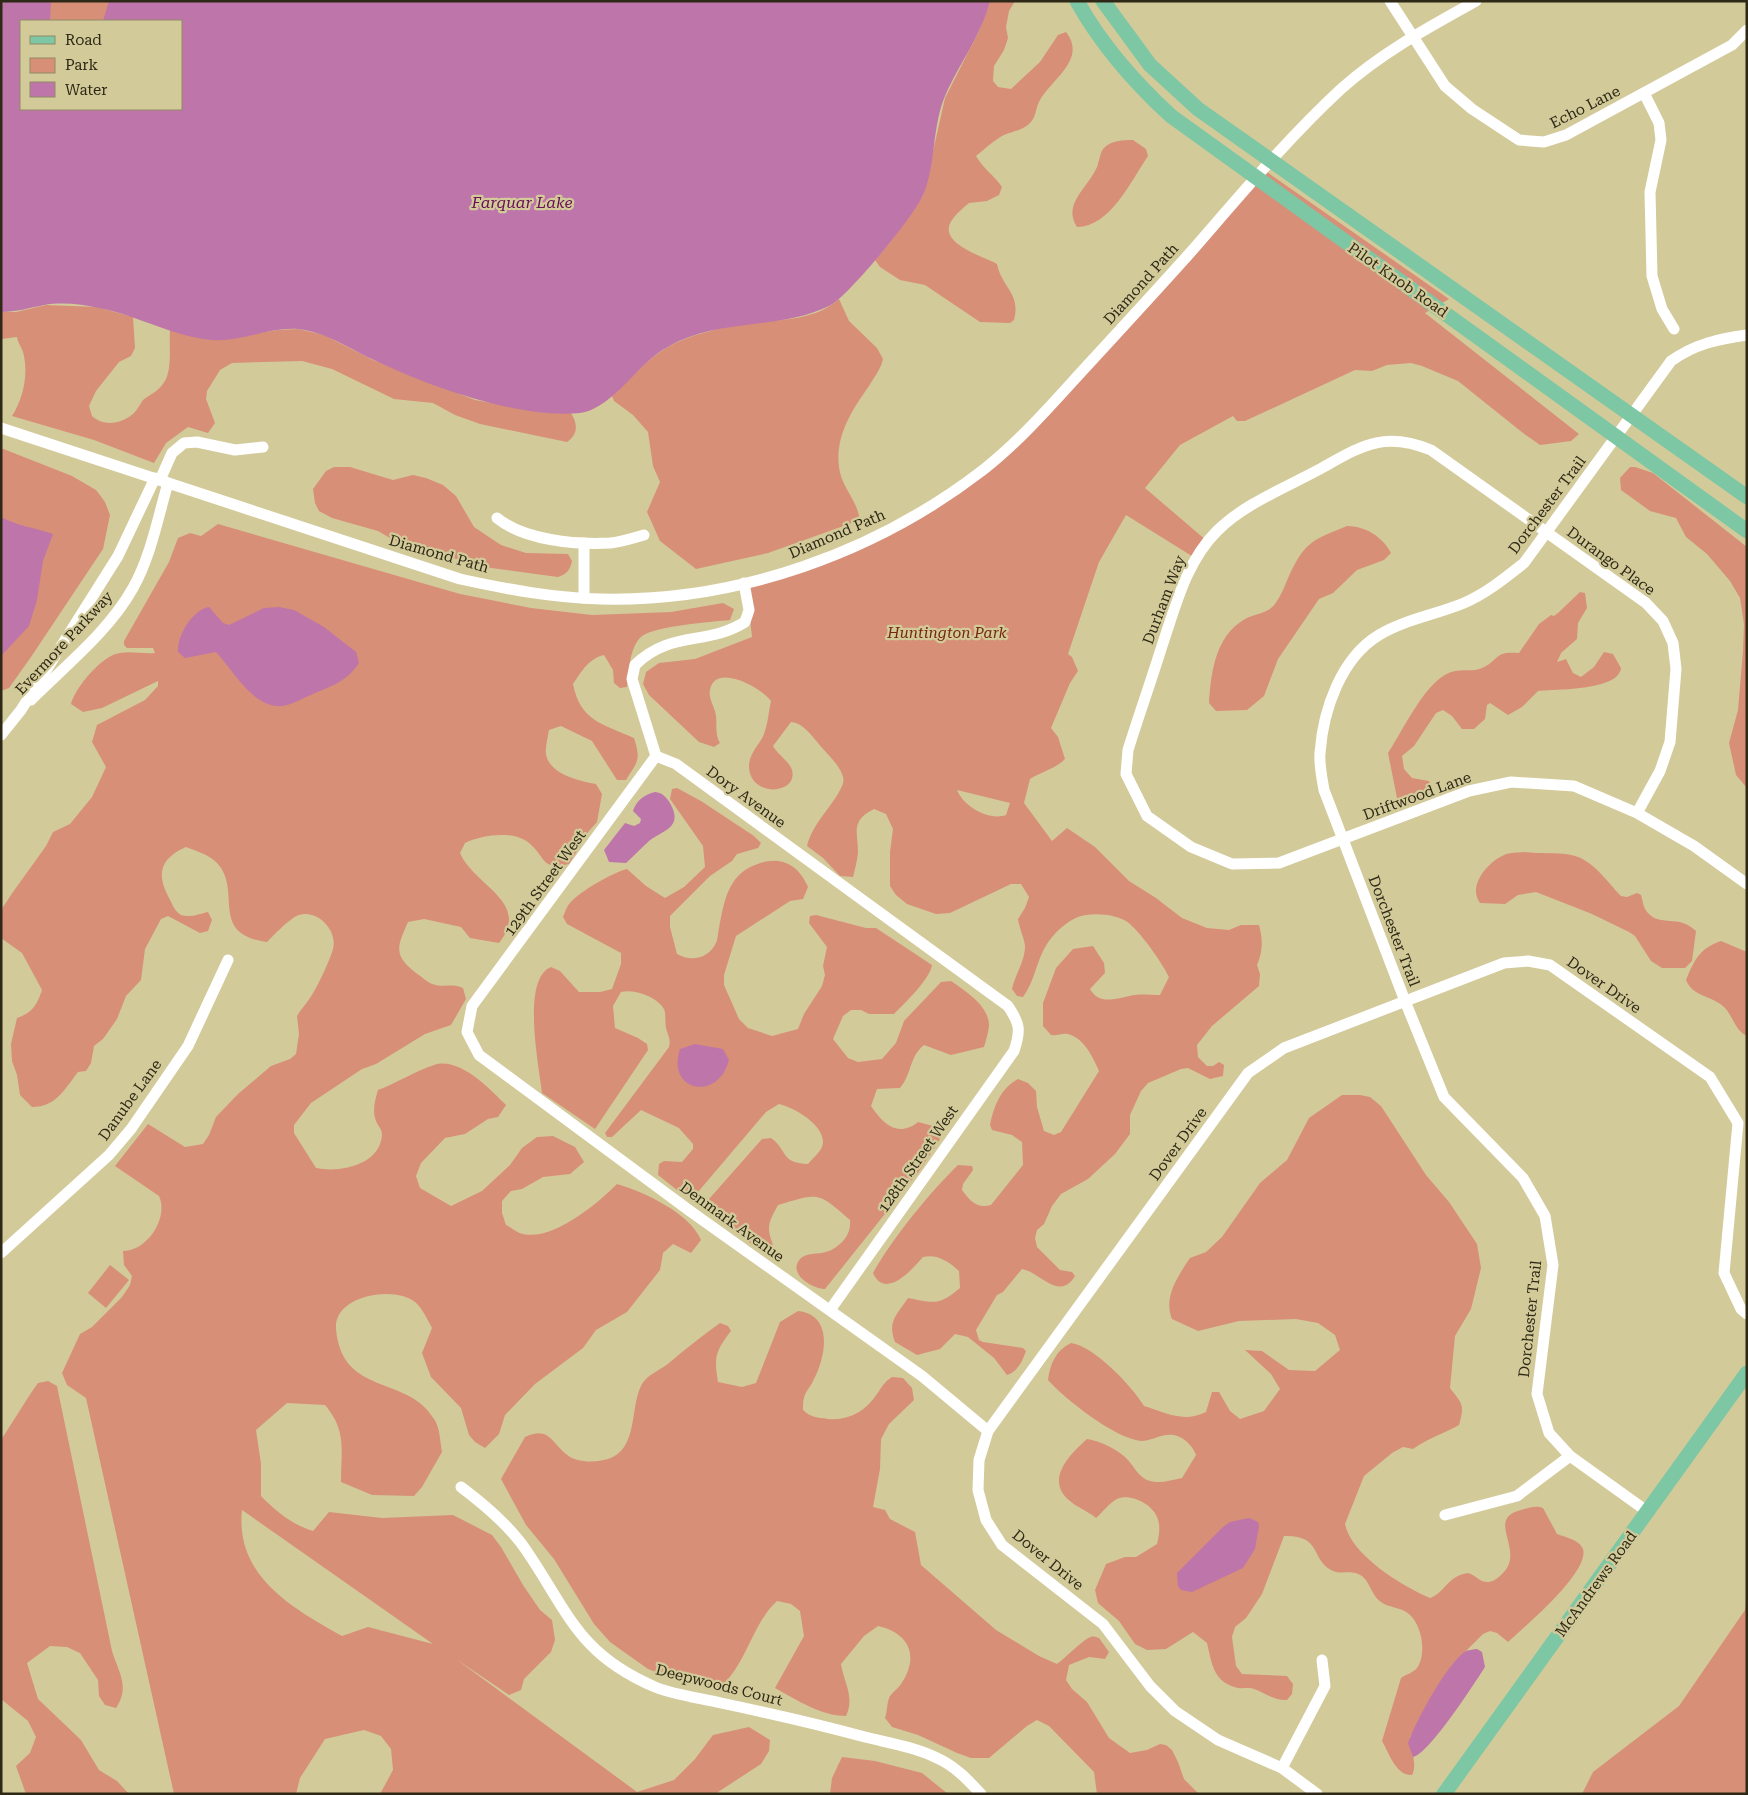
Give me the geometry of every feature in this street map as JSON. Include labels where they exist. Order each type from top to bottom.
[{"type":"main road","name":"Pilot Knob Road","points":[[1077,1],[1112,54],[1136,83],[1171,116],[1256,179],[1436,306],[1616,439],[1747,531]]},
{"type":"main road","name":"Pilot Knob Road","points":[[1103,1],[1124,32],[1169,84],[1198,109],[1747,498]]},
{"type":"main road","name":"McAndrews Road","points":[[1444,1794],[1747,1373]]},
{"type":"street","name":"Echo Lane","points":[[1390,1],[1445,86],[1472,109],[1519,140],[1544,142],[1566,135],[1732,45],[1747,30]]},
{"type":"street","name":"Diamond Path","points":[[1,428],[460,579],[530,593],[584,598],[674,596],[744,583],[814,564],[871,540],[926,510],[985,468],[1045,412],[1271,161],[1342,88],[1411,36],[1476,1]]},
{"type":"street","points":[[1644,93],[1659,123],[1661,140],[1650,192],[1652,276],[1662,308],[1674,329]]},
{"type":"street","name":"Dorchester Trail","points":[[1648,1512],[1570,1456],[1548,1433],[1537,1394],[1552,1265],[1545,1216],[1523,1178],[1444,1097],[1342,840],[1324,790],[1320,754],[1325,717],[1347,665],[1362,647],[1381,634],[1465,603],[1495,587],[1524,563],[1671,361],[1687,350],[1704,342],[1747,335]]},
{"type":"street","name":"Durham Way","points":[[1342,840],[1278,863],[1232,864],[1190,848],[1147,816],[1126,774],[1128,750],[1182,586],[1197,555],[1218,530],[1244,510],[1359,447],[1389,440],[1412,442],[1431,450],[1547,532]]},
{"type":"street","points":[[161,481],[172,453],[184,444],[198,442],[235,450],[263,447]]},
{"type":"street","name":"Evermore Parkway","points":[[21,710],[118,556],[161,481]]},
{"type":"street","name":"Evermore Parkway","points":[[1,735],[21,710],[121,608],[135,586],[148,551],[161,481]]},
{"type":"street","points":[[497,518],[513,530],[523,534],[584,543],[609,543],[644,534]]},
{"type":"street","name":"Durango Place","points":[[1547,532],[1646,603],[1662,622],[1673,642],[1676,669],[1670,742],[1660,771],[1637,813]]},
{"type":"street","points":[[584,543],[584,598]]},
{"type":"street","points":[[656,756],[632,679],[634,665],[656,648],[731,631],[746,622],[749,610],[744,583]]},
{"type":"street","name":"Dory Avenue","points":[[656,756],[676,764],[1008,1006],[1018,1021]]},
{"type":"street","name":"129th Street West","points":[[467,1032],[472,1006],[656,756]]},
{"type":"street","name":"Driftwood Lane","points":[[1342,840],[1469,791],[1511,782],[1574,786],[1637,813],[1694,846],[1747,884]]},
{"type":"street","name":"Danube Lane","points":[[1,1253],[109,1154],[131,1129],[188,1046],[228,960]]},
{"type":"street","name":"Dover Drive","points":[[1318,1794],[1282,1768],[1218,1740],[1175,1711],[1150,1686],[1103,1624],[1002,1546],[986,1520],[978,1490],[978,1460],[988,1431],[1248,1073],[1284,1048],[1504,963],[1528,961],[1550,965],[1710,1077],[1743,1121],[1724,1273],[1741,1309],[1747,1314]]},
{"type":"street","name":"128th Street West","points":[[830,1310],[1014,1051],[1019,1035],[1018,1021]]},
{"type":"street","name":"Denmark Avenue","points":[[467,1032],[478,1055],[690,1211],[922,1376],[988,1431]]},
{"type":"street","points":[[1445,1515],[1517,1496],[1570,1456]]},
{"type":"street","name":"Deepwoods Court","points":[[461,1487],[492,1511],[509,1529],[526,1549],[558,1604],[582,1636],[601,1656],[619,1669],[658,1688],[679,1694],[797,1719],[916,1750],[938,1758],[959,1771],[980,1794]]},
{"type":"street","points":[[1282,1768],[1325,1686],[1322,1660]]},
{"type":"green space","points":[[20,1],[130,1],[125,20],[22,20]]},
{"type":"green space","points":[[990,1],[1015,1],[1009,11],[1006,27],[1008,38],[1004,50],[994,66],[993,81],[998,87],[1011,89],[1040,62],[1058,35],[1066,32],[1073,51],[1066,68],[1040,100],[1032,121],[1023,128],[1000,137],[976,156],[1002,187],[999,195],[987,201],[969,203],[952,220],[949,228],[950,235],[963,248],[997,264],[999,272],[1015,303],[1014,320],[1010,323],[980,322],[925,285],[900,280],[880,267],[875,260],[923,196],[945,98],[979,31]]},
{"type":"green space","points":[[1133,140],[1146,149],[1148,156],[1127,189],[1100,219],[1089,225],[1077,227],[1072,212],[1074,205],[1096,169],[1103,149],[1113,142]]},
{"type":"green space","name":"Huntington Park","points":[[1264,170],[1449,299],[1425,313],[1579,434],[1571,441],[1540,445],[1458,381],[1422,366],[1411,363],[1387,365],[1372,371],[1355,370],[1245,421],[1237,421],[1233,416],[1180,445],[1145,488],[1207,541],[1195,558],[1126,515],[1099,562],[1068,654],[1072,657],[1078,671],[1070,683],[1051,728],[1058,737],[1065,759],[1030,779],[1024,803],[1052,841],[1067,828],[1095,847],[1129,881],[1156,898],[1182,918],[1207,928],[1229,930],[1241,925],[1259,925],[1262,945],[1257,965],[1260,974],[1259,986],[1212,1026],[1197,1045],[1198,1057],[1207,1066],[1213,1066],[1219,1062],[1224,1065],[1223,1076],[1210,1079],[1188,1068],[1181,1069],[1148,1083],[1141,1091],[1130,1115],[1130,1134],[1115,1154],[1088,1179],[1061,1194],[1052,1206],[1044,1224],[1037,1230],[1035,1238],[1037,1247],[1060,1270],[1072,1272],[1075,1276],[1069,1283],[1056,1286],[1022,1269],[1003,1292],[997,1295],[976,1330],[979,1340],[983,1342],[1023,1348],[1026,1351],[1019,1366],[1007,1375],[994,1358],[968,1337],[955,1334],[940,1349],[917,1355],[895,1342],[892,1329],[894,1318],[908,1298],[936,1302],[947,1298],[960,1288],[959,1271],[951,1264],[938,1257],[923,1257],[906,1275],[891,1283],[884,1284],[878,1281],[873,1273],[912,1216],[958,1165],[972,1166],[973,1170],[963,1184],[962,1190],[974,1203],[986,1206],[991,1205],[1023,1165],[1022,1142],[1012,1135],[992,1130],[990,1125],[1002,1093],[1012,1083],[1018,1079],[1028,1083],[1036,1091],[1037,1107],[1044,1131],[1054,1135],[1061,1132],[1099,1071],[1091,1054],[1079,1040],[1068,1034],[1051,1035],[1043,1026],[1043,1003],[1056,968],[1073,949],[1093,946],[1104,963],[1105,973],[1090,989],[1099,998],[1110,1000],[1138,995],[1160,995],[1169,977],[1151,949],[1130,924],[1112,916],[1084,915],[1065,925],[1053,936],[1040,957],[1027,991],[1023,997],[1017,996],[1012,989],[1025,952],[1018,919],[1029,897],[1021,884],[1011,884],[950,913],[936,914],[907,904],[896,895],[890,886],[890,852],[893,829],[886,814],[874,809],[866,813],[858,823],[858,853],[853,877],[840,876],[823,858],[807,846],[818,822],[838,794],[844,780],[838,766],[806,730],[791,722],[773,746],[791,767],[792,778],[788,784],[781,788],[764,788],[757,784],[751,776],[749,766],[751,756],[766,727],[771,701],[766,696],[749,684],[739,680],[720,678],[714,682],[710,690],[710,697],[720,743],[714,747],[699,742],[649,695],[643,684],[646,672],[659,663],[695,659],[752,637],[746,584],[852,546],[903,520],[995,457],[1044,410]],"holes":[[[957,790],[1010,803],[1006,815],[992,816],[971,807]]]},
{"type":"green space","points":[[839,299],[849,321],[877,348],[883,359],[881,366],[846,424],[838,456],[840,474],[859,516],[852,523],[768,553],[696,569],[660,541],[647,512],[660,482],[653,466],[648,432],[633,415],[614,401],[612,396],[652,358],[680,341],[702,333],[725,328],[805,316],[829,307]]},
{"type":"green space","points":[[46,305],[97,307],[133,317],[135,348],[131,356],[119,362],[96,391],[89,406],[92,416],[102,422],[119,422],[129,417],[143,400],[164,383],[169,367],[170,329],[215,340],[278,330],[298,329],[324,335],[373,360],[475,400],[548,413],[571,413],[576,429],[571,439],[567,442],[480,424],[455,415],[433,403],[394,399],[332,369],[302,361],[232,363],[220,370],[207,391],[206,399],[215,423],[208,433],[188,427],[166,443],[154,463],[94,440],[12,416],[24,387],[25,364],[17,337],[1,339],[1,312],[16,312]]},
{"type":"green space","points":[[1,448],[72,476],[96,490],[105,502],[110,515],[103,549],[9,688],[1,691]]},
{"type":"green space","points":[[334,467],[350,467],[393,480],[413,475],[443,485],[456,496],[474,527],[501,545],[526,553],[568,554],[572,561],[570,567],[566,573],[558,577],[484,567],[395,541],[378,531],[332,518],[319,511],[315,503],[313,489],[326,471]]},
{"type":"green space","points":[[1630,467],[1653,473],[1747,547],[1747,788],[1736,775],[1729,743],[1738,710],[1743,651],[1744,624],[1740,598],[1730,581],[1707,554],[1686,537],[1676,518],[1650,511],[1621,490],[1620,478]]},
{"type":"green space","points":[[218,524],[460,594],[531,608],[592,615],[671,612],[723,603],[734,609],[730,620],[671,627],[642,636],[634,646],[627,687],[620,688],[614,683],[613,670],[604,655],[594,659],[586,666],[573,684],[576,696],[587,714],[594,720],[634,738],[638,756],[630,774],[626,780],[617,780],[592,741],[561,726],[549,730],[546,745],[548,761],[553,767],[566,775],[596,784],[602,794],[597,822],[589,831],[569,864],[560,866],[549,864],[529,843],[515,836],[489,836],[465,843],[460,853],[467,865],[497,895],[505,905],[509,916],[507,929],[499,943],[470,938],[461,927],[424,919],[408,922],[401,938],[399,950],[403,961],[428,982],[436,985],[463,988],[466,999],[451,1025],[425,1034],[376,1064],[362,1069],[311,1103],[294,1125],[294,1133],[316,1168],[336,1169],[357,1165],[374,1154],[380,1145],[382,1133],[376,1121],[374,1109],[378,1090],[434,1065],[454,1065],[474,1076],[506,1105],[498,1117],[488,1119],[465,1134],[445,1138],[421,1163],[416,1176],[420,1188],[451,1206],[482,1191],[510,1165],[522,1148],[537,1137],[553,1136],[575,1147],[584,1162],[570,1174],[543,1177],[522,1189],[511,1191],[502,1201],[502,1213],[506,1225],[523,1234],[535,1235],[548,1232],[574,1219],[617,1184],[653,1198],[677,1213],[695,1230],[701,1240],[691,1253],[673,1244],[663,1253],[660,1270],[627,1312],[596,1330],[583,1348],[535,1384],[505,1415],[499,1434],[485,1448],[475,1442],[469,1435],[461,1408],[431,1377],[422,1353],[432,1328],[425,1314],[415,1302],[394,1294],[380,1294],[354,1301],[344,1308],[338,1317],[336,1329],[341,1351],[350,1365],[377,1383],[408,1396],[422,1405],[438,1426],[442,1452],[422,1487],[414,1496],[372,1495],[341,1482],[342,1450],[340,1432],[332,1414],[325,1405],[287,1403],[256,1430],[261,1464],[261,1496],[285,1517],[298,1525],[313,1531],[329,1512],[382,1518],[453,1515],[492,1535],[540,1610],[552,1620],[555,1640],[551,1652],[524,1679],[521,1690],[509,1695],[456,1659],[637,1792],[674,1780],[695,1759],[713,1735],[749,1727],[770,1740],[769,1751],[761,1764],[715,1794],[380,1794],[393,1770],[391,1749],[381,1736],[364,1730],[325,1739],[300,1778],[296,1794],[174,1794],[86,1398],[67,1385],[62,1373],[80,1334],[92,1327],[122,1297],[130,1285],[132,1276],[124,1265],[123,1251],[132,1250],[148,1239],[154,1232],[161,1214],[159,1196],[115,1166],[148,1124],[185,1147],[203,1144],[209,1135],[216,1117],[238,1094],[271,1066],[290,1059],[296,1054],[299,1034],[297,1016],[320,981],[334,942],[325,923],[313,915],[306,914],[291,919],[267,942],[249,937],[238,930],[232,921],[224,874],[217,863],[207,855],[186,847],[178,851],[166,861],[163,867],[162,880],[164,888],[175,909],[181,915],[191,916],[208,912],[212,920],[208,931],[200,933],[168,916],[161,919],[145,949],[141,980],[126,996],[117,1019],[103,1039],[94,1046],[91,1063],[86,1071],[78,1072],[64,1091],[53,1101],[32,1107],[20,1095],[17,1075],[12,1061],[11,1044],[17,1018],[27,1014],[33,1008],[42,990],[22,953],[1,938],[1,910],[46,846],[53,832],[70,824],[92,797],[106,767],[92,742],[97,725],[145,700],[158,686],[158,681],[102,708],[83,712],[71,704],[74,697],[90,673],[113,655],[124,652],[155,653],[153,648],[127,648],[124,645],[124,641],[169,562],[178,538],[190,533],[201,536]],"holes":[[[242,1510],[433,1644],[368,1627],[342,1636],[304,1614],[271,1587],[257,1571],[248,1554],[242,1533]]]},
{"type":"green space","points":[[1347,526],[1367,530],[1378,537],[1391,553],[1384,560],[1357,570],[1333,593],[1319,599],[1278,659],[1264,696],[1247,710],[1216,711],[1209,703],[1211,680],[1216,656],[1227,635],[1245,619],[1265,612],[1275,604],[1305,548],[1318,539]]},
{"type":"green space","points":[[1580,592],[1585,593],[1587,608],[1578,623],[1577,639],[1561,653],[1557,662],[1566,659],[1573,673],[1581,677],[1594,667],[1604,652],[1613,654],[1621,668],[1618,676],[1598,685],[1538,691],[1522,707],[1508,715],[1490,703],[1487,705],[1485,719],[1474,729],[1462,729],[1452,716],[1443,710],[1436,713],[1414,746],[1402,756],[1404,769],[1412,778],[1429,781],[1432,787],[1429,794],[1405,807],[1398,803],[1388,753],[1425,693],[1445,675],[1455,671],[1479,669],[1505,653],[1519,653],[1539,624],[1551,615],[1554,616],[1558,613]]},
{"type":"green space","points":[[677,788],[701,801],[754,836],[761,843],[758,848],[737,854],[732,861],[710,876],[670,916],[670,927],[677,954],[688,958],[699,958],[713,948],[717,941],[725,899],[733,882],[739,875],[755,865],[775,861],[793,866],[803,877],[808,887],[803,899],[790,901],[736,936],[724,975],[724,985],[739,1019],[748,1028],[772,1036],[798,1029],[804,1014],[822,986],[825,975],[823,966],[827,947],[809,923],[810,916],[816,915],[866,928],[876,928],[932,965],[922,984],[894,1014],[869,1014],[861,1010],[851,1010],[843,1016],[833,1039],[848,1058],[858,1062],[882,1059],[896,1043],[904,1021],[941,982],[951,981],[962,989],[980,1004],[988,1017],[989,1027],[984,1047],[951,1055],[924,1045],[913,1060],[907,1077],[900,1088],[877,1089],[871,1106],[891,1127],[904,1129],[918,1122],[933,1126],[938,1132],[940,1139],[920,1170],[825,1289],[803,1280],[797,1270],[800,1259],[811,1254],[833,1249],[843,1241],[849,1231],[850,1220],[824,1199],[817,1197],[802,1198],[778,1205],[769,1226],[773,1250],[769,1257],[702,1207],[762,1139],[771,1138],[788,1158],[799,1163],[808,1164],[821,1149],[823,1141],[816,1127],[802,1114],[779,1104],[766,1112],[698,1192],[690,1197],[677,1190],[658,1175],[659,1164],[664,1161],[682,1162],[693,1149],[693,1144],[679,1128],[641,1110],[612,1137],[607,1137],[605,1133],[669,1047],[665,1011],[656,1000],[644,994],[626,991],[621,992],[613,1006],[615,1028],[647,1044],[648,1050],[595,1129],[542,1093],[534,1024],[534,1005],[542,975],[551,967],[560,971],[579,992],[600,992],[612,989],[621,964],[621,953],[567,924],[563,917],[569,904],[581,893],[597,883],[627,869],[646,886],[665,898],[684,887],[705,867],[703,846],[670,799],[672,789]]},
{"type":"green space","points":[[1524,852],[1565,854],[1579,857],[1593,866],[1621,896],[1627,897],[1637,893],[1641,895],[1645,909],[1653,917],[1690,926],[1696,931],[1692,961],[1685,968],[1662,968],[1651,961],[1635,936],[1629,932],[1592,914],[1536,892],[1518,895],[1505,904],[1480,903],[1476,889],[1481,875],[1486,869],[1504,855]]},
{"type":"green space","points":[[1721,941],[1747,952],[1747,1036],[1737,1027],[1723,1006],[1697,993],[1689,986],[1686,980],[1692,966],[1703,951]]},
{"type":"green space","points":[[1342,1095],[1370,1097],[1381,1106],[1426,1175],[1449,1202],[1477,1244],[1481,1268],[1471,1309],[1455,1336],[1450,1388],[1462,1408],[1459,1425],[1413,1449],[1403,1447],[1392,1453],[1364,1476],[1345,1524],[1349,1536],[1367,1558],[1379,1568],[1406,1586],[1430,1598],[1435,1596],[1455,1577],[1461,1575],[1468,1573],[1489,1582],[1502,1574],[1508,1565],[1510,1556],[1505,1528],[1506,1521],[1511,1514],[1521,1510],[1535,1507],[1543,1508],[1557,1534],[1576,1541],[1583,1549],[1582,1559],[1567,1585],[1508,1642],[1497,1633],[1490,1631],[1483,1634],[1451,1666],[1410,1737],[1414,1761],[1412,1775],[1406,1774],[1397,1768],[1382,1741],[1401,1678],[1416,1669],[1420,1662],[1422,1640],[1417,1625],[1406,1612],[1384,1604],[1378,1599],[1359,1574],[1331,1570],[1320,1559],[1310,1543],[1304,1539],[1284,1536],[1262,1594],[1246,1618],[1235,1627],[1232,1637],[1236,1666],[1242,1674],[1287,1676],[1293,1684],[1292,1694],[1287,1700],[1274,1698],[1252,1688],[1238,1688],[1223,1681],[1212,1665],[1207,1643],[1193,1632],[1166,1649],[1147,1650],[1135,1644],[1119,1621],[1098,1603],[1095,1590],[1106,1564],[1125,1557],[1136,1557],[1157,1544],[1159,1527],[1157,1517],[1146,1504],[1128,1497],[1117,1499],[1096,1518],[1070,1501],[1059,1485],[1059,1476],[1067,1460],[1087,1439],[1102,1443],[1117,1451],[1128,1460],[1142,1477],[1154,1482],[1182,1478],[1196,1455],[1188,1443],[1176,1436],[1160,1436],[1141,1441],[1117,1433],[1078,1407],[1048,1380],[1050,1368],[1055,1358],[1061,1349],[1071,1343],[1090,1351],[1112,1368],[1131,1388],[1144,1406],[1175,1416],[1190,1417],[1206,1412],[1212,1392],[1219,1392],[1230,1411],[1240,1419],[1264,1411],[1280,1389],[1271,1374],[1245,1350],[1262,1351],[1289,1370],[1315,1371],[1340,1350],[1335,1335],[1318,1323],[1296,1319],[1239,1321],[1198,1331],[1172,1319],[1169,1303],[1173,1287],[1190,1258],[1206,1252],[1222,1237],[1260,1183],[1287,1160],[1309,1118]]},
{"type":"green space","points":[[110,1265],[129,1280],[106,1308],[88,1293]]},
{"type":"green space","points":[[798,1311],[810,1314],[817,1320],[824,1338],[818,1371],[804,1399],[803,1410],[806,1413],[814,1417],[828,1419],[849,1417],[867,1406],[892,1377],[903,1378],[912,1388],[914,1400],[889,1424],[881,1439],[880,1469],[873,1507],[885,1510],[890,1519],[915,1532],[921,1565],[996,1630],[1039,1656],[1057,1664],[1088,1638],[1099,1638],[1109,1652],[1105,1659],[1089,1657],[1069,1665],[1066,1680],[1072,1689],[1087,1702],[1109,1738],[1130,1753],[1147,1750],[1160,1744],[1166,1745],[1172,1750],[1184,1779],[1199,1794],[1097,1794],[1094,1772],[1049,1726],[1037,1720],[1027,1726],[989,1758],[971,1758],[918,1735],[892,1727],[885,1718],[888,1700],[907,1674],[910,1655],[904,1640],[889,1629],[878,1626],[864,1636],[841,1664],[849,1696],[846,1716],[818,1710],[775,1688],[804,1636],[800,1611],[791,1604],[777,1601],[768,1611],[736,1668],[719,1688],[664,1675],[648,1669],[610,1642],[594,1624],[554,1559],[526,1525],[501,1479],[525,1437],[539,1433],[544,1434],[566,1454],[576,1460],[589,1462],[613,1457],[621,1451],[630,1434],[638,1393],[648,1377],[666,1366],[720,1323],[728,1326],[731,1331],[717,1355],[718,1382],[742,1387],[756,1383],[780,1322]]},
{"type":"green space","points":[[48,1381],[57,1386],[112,1651],[122,1680],[123,1687],[120,1700],[116,1708],[105,1705],[99,1696],[98,1680],[80,1653],[67,1647],[50,1646],[27,1663],[38,1699],[81,1740],[99,1770],[117,1781],[129,1794],[26,1794],[16,1766],[30,1753],[36,1737],[28,1721],[1,1699],[1,1440],[38,1383]]},
{"type":"green space","points":[[1747,1594],[1747,1794],[1582,1794],[1593,1772],[1679,1706],[1745,1610]]},
{"type":"green space","points":[[842,1757],[875,1761],[922,1773],[948,1794],[830,1794],[832,1778]]},
{"type":"water","name":"Farquar Lake","points":[[1,1],[51,1],[50,20],[20,20],[20,110],[182,110],[182,20],[103,20],[109,1],[990,1],[981,26],[945,96],[938,120],[931,169],[924,193],[895,236],[851,288],[829,306],[811,313],[792,318],[716,329],[679,341],[662,350],[610,398],[590,410],[580,413],[556,414],[502,406],[419,380],[318,333],[298,329],[276,330],[234,339],[212,340],[184,335],[113,311],[86,305],[51,304],[17,311],[1,312]]},
{"type":"water","points":[[1,517],[20,525],[53,534],[43,561],[37,600],[29,626],[1,656]]},
{"type":"water","points":[[209,607],[223,623],[229,625],[264,608],[279,607],[294,610],[324,627],[356,652],[359,663],[345,678],[334,685],[291,704],[283,706],[272,705],[253,695],[216,652],[185,658],[178,652],[180,639],[191,618]]},
{"type":"water","points":[[660,793],[670,803],[674,811],[675,818],[673,823],[665,831],[649,841],[626,863],[609,862],[604,850],[625,823],[634,826],[640,823],[641,819],[633,811],[634,807],[648,794]]},
{"type":"water","points":[[695,1044],[723,1049],[729,1060],[723,1073],[715,1082],[705,1086],[695,1086],[686,1082],[680,1075],[678,1064],[680,1049]]},
{"type":"water","points":[[1249,1518],[1258,1522],[1259,1526],[1255,1549],[1243,1568],[1192,1592],[1181,1590],[1178,1586],[1177,1573],[1223,1527],[1230,1522]]},
{"type":"water","points":[[1477,1649],[1482,1652],[1485,1667],[1440,1732],[1420,1753],[1413,1757],[1408,1743],[1433,1693],[1458,1657],[1466,1651]]}]
